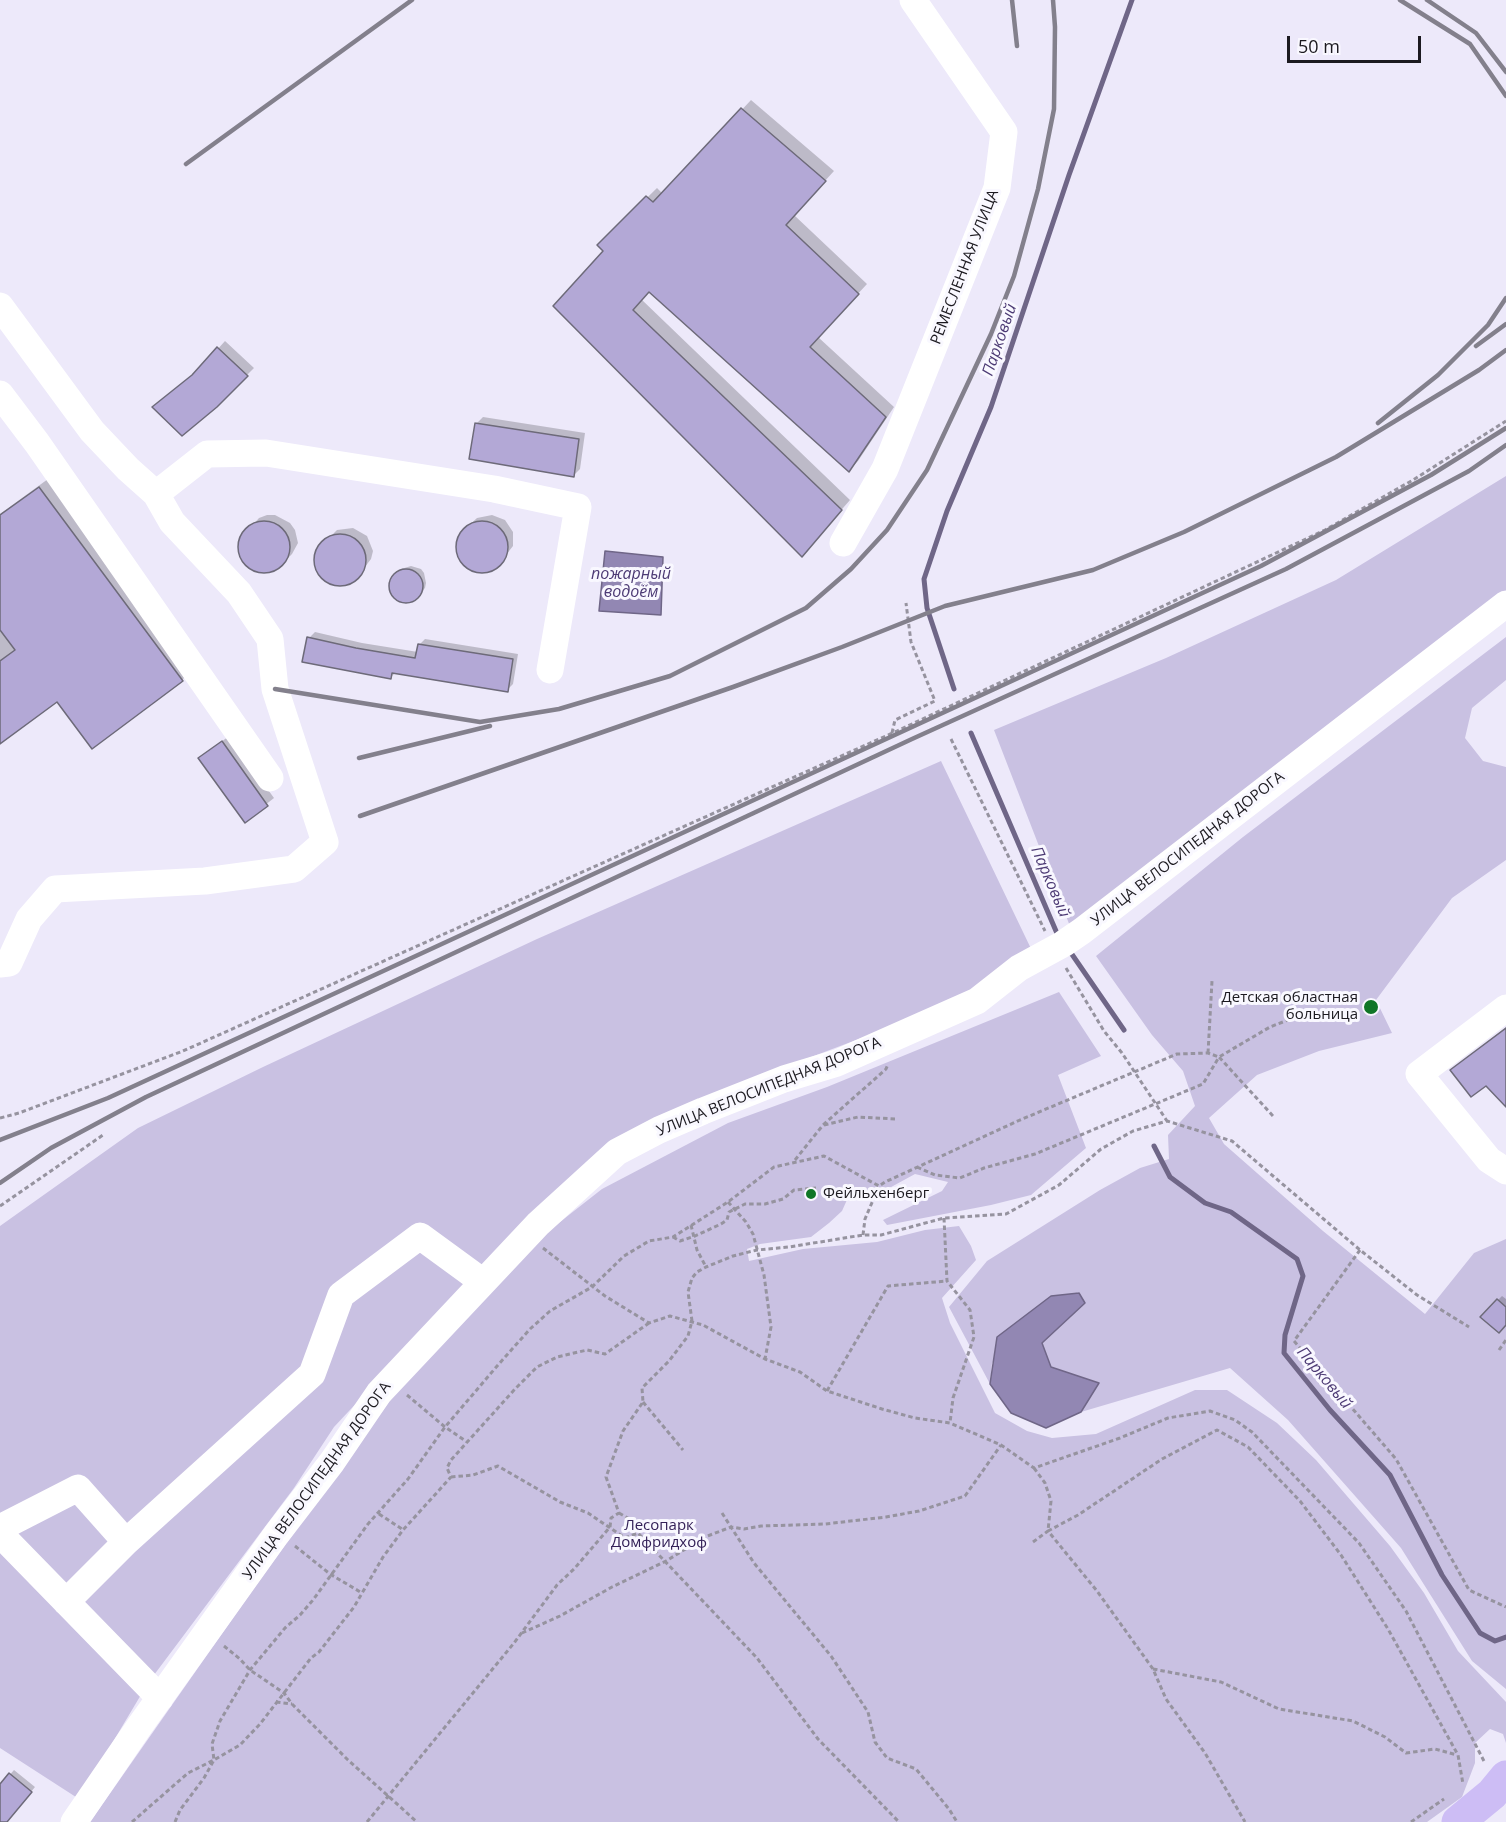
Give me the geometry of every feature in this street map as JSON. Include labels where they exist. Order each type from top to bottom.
[{"type":"main road","points":[[1453,1809],[1492,1794],[1496,1772]]},
{"type":"street","name":"РЕМЕСЛЕННАЯ УЛИЦА","points":[[843,543],[885,469],[997,188],[1004,132],[913,0]]},
{"type":"street","points":[[0,306],[92,431],[128,469],[156,494],[172,522],[239,593],[270,639],[275,689],[325,842],[294,869],[206,881],[55,889],[29,918],[9,963],[0,964]]},
{"type":"street","points":[[0,394],[270,778]]},
{"type":"street","points":[[156,494],[207,454],[266,453],[494,489],[578,507],[550,670]]},
{"type":"street","name":"УЛИЦА ВЕЛОСИПЕДНАЯ ДОРОГА","points":[[74,1822],[159,1698],[276,1535],[332,1462],[379,1393],[526,1237],[617,1152],[703,1111],[784,1079],[837,1062],[977,1001],[1019,968],[1066,941],[1506,604]]},
{"type":"street","points":[[1506,1008],[1419,1074],[1489,1160],[1506,1171]]},
{"type":"street","points":[[66,1602],[126,1542],[312,1374],[341,1295],[420,1236],[483,1282]]},
{"type":"street","points":[[0,1528],[78,1488],[126,1542]]},
{"type":"street","points":[[0,1534],[159,1698]]},
{"type":"path","points":[[0,1118],[19,1113],[183,1051],[1113,632],[1325,530],[1413,480],[1506,421]]},
{"type":"path","points":[[895,720],[935,701],[911,642],[906,603]]},
{"type":"path","points":[[895,720],[897,731]]},
{"type":"path","points":[[892,733],[895,720]]},
{"type":"path","points":[[951,739],[1066,941],[1104,1030],[1167,1121]]},
{"type":"path","points":[[1208,1053],[1212,981]]},
{"type":"path","points":[[917,1167],[935,1175],[960,1178],[984,1168],[1035,1154],[1203,1084],[1219,1057],[1270,1027],[1288,1020]]},
{"type":"path","points":[[794,1162],[823,1125],[886,1069],[898,1036]]},
{"type":"path","points":[[863,1235],[865,1219],[879,1186],[885,1182],[1020,1120],[1177,1054],[1208,1053],[1219,1057],[1273,1116]]},
{"type":"path","points":[[823,1125],[858,1118],[895,1119]]},
{"type":"path","points":[[683,1450],[643,1402],[642,1388],[669,1361],[688,1336],[692,1321],[688,1292],[692,1278],[697,1272],[733,1256],[757,1250],[863,1235],[881,1235],[944,1218],[1006,1214],[1059,1185],[1101,1149],[1133,1131],[1167,1121],[1232,1141],[1360,1250],[1417,1295],[1469,1327]]},
{"type":"path","points":[[0,1206],[103,1135]]},
{"type":"path","points":[[175,1822],[180,1810],[204,1778],[213,1760],[212,1744],[220,1721],[250,1670],[285,1628],[313,1600],[368,1524],[408,1479],[445,1427],[530,1329],[550,1311],[592,1287],[624,1256],[649,1241],[672,1236],[691,1225],[728,1202],[774,1167],[824,1156],[879,1186]]},
{"type":"path","points":[[672,1236],[680,1241],[695,1236],[721,1224],[727,1220],[727,1216],[733,1209],[745,1204],[765,1204],[783,1199],[794,1190],[816,1188]]},
{"type":"path","points":[[728,1202],[746,1222],[753,1234],[764,1275],[771,1317],[770,1340],[765,1359]]},
{"type":"path","points":[[944,1218],[947,1281],[970,1310],[974,1337],[953,1398],[950,1423]]},
{"type":"path","points":[[691,1225],[697,1250],[706,1267]]},
{"type":"path","points":[[526,1237],[592,1287],[649,1323]]},
{"type":"path","points":[[1360,1250],[1294,1341],[1396,1459],[1469,1590],[1506,1607]]},
{"type":"path","points":[[827,1391],[888,1286],[947,1281]]},
{"type":"path","points":[[451,1477],[447,1468],[467,1442],[537,1367],[557,1357],[587,1350],[605,1354],[649,1323],[670,1316],[692,1321],[714,1330],[765,1359],[800,1371],[827,1391],[915,1418],[950,1423],[1001,1444],[1034,1468],[1045,1483],[1051,1501],[1048,1531],[1097,1591],[1153,1669],[1166,1699],[1205,1753],[1245,1822]]},
{"type":"path","points":[[1499,1350],[1506,1340]]},
{"type":"path","points":[[393,1379],[413,1401],[467,1442]]},
{"type":"path","points":[[643,1402],[623,1431],[606,1477],[619,1513],[636,1523],[638,1533],[757,1658],[819,1739],[899,1822]]},
{"type":"path","points":[[1034,1468],[1120,1438],[1167,1418],[1210,1411],[1236,1420],[1269,1448],[1359,1544],[1406,1611],[1496,1772]]},
{"type":"path","points":[[1033,1542],[1162,1459],[1217,1430],[1248,1447],[1300,1501],[1334,1546],[1388,1629],[1458,1755],[1463,1784],[1455,1790]]},
{"type":"path","points":[[521,1634],[666,1561],[705,1537],[730,1527],[744,1529],[770,1525],[825,1524],[919,1511],[964,1496],[1001,1444]]},
{"type":"path","points":[[132,1822],[188,1773],[240,1744],[260,1725],[276,1702],[354,1607],[387,1551],[403,1530],[451,1477],[473,1475],[498,1466],[560,1502],[588,1513],[624,1538],[638,1533]]},
{"type":"path","points":[[367,1822],[521,1634],[557,1585],[610,1527],[611,1518],[619,1513]]},
{"type":"path","points":[[722,1513],[753,1563],[831,1656],[868,1712],[875,1742],[887,1758],[916,1769],[950,1809],[957,1822]]},
{"type":"path","points":[[379,1514],[403,1530]]},
{"type":"path","points":[[276,1535],[307,1553],[330,1574],[362,1593]]},
{"type":"path","points":[[206,1633],[240,1659],[250,1670],[284,1693],[292,1704],[348,1760],[417,1822]]},
{"type":"path","points":[[1153,1669],[1221,1682],[1279,1709],[1353,1721],[1385,1737],[1406,1753],[1434,1749],[1458,1755]]},
{"type":"path","points":[[276,1702],[292,1704]]},
{"type":"path","points":[[1411,1822],[1453,1809]]},
{"type":"green space","points":[[1506,476],[1506,599],[1073,934],[994,730],[1166,658],[1336,580]]},
{"type":"green space","points":[[1506,637],[1506,680],[1472,708],[1465,738],[1483,761],[1506,767],[1506,860],[1452,898],[1376,1000],[1392,1033],[1319,1051],[1257,1075],[1209,1118],[1224,1144],[1323,1231],[1425,1314],[1474,1253],[1506,1239],[1506,1689],[1472,1661],[1401,1548],[1288,1420],[1230,1368],[1081,1412],[1098,1383],[1051,1367],[1042,1343],[1085,1303],[992,1363],[990,1384],[949,1307],[987,1261],[1100,1190],[1140,1168],[1169,1159],[1168,1135],[1195,1106],[1183,1071],[1152,1035],[1096,956],[1243,837]]},
{"type":"green space","points":[[941,761],[1035,957],[925,1014],[700,1099],[454,1299],[334,1427],[294,1488],[148,1683],[79,1799],[0,1748],[0,1226],[138,1128],[537,939]]},
{"type":"green space","name":"Лесопарк Домфридхоф","points":[[1059,992],[1101,1056],[1058,1075],[1086,1148],[1031,1195],[887,1225],[883,1220],[942,1191],[948,1182],[915,1174],[882,1192],[857,1190],[850,1193],[842,1211],[811,1237],[760,1244],[747,1249],[749,1261],[803,1249],[877,1242],[925,1230],[959,1226],[976,1260],[942,1298],[950,1323],[995,1413],[1027,1431],[1052,1438],[1096,1434],[1195,1390],[1227,1390],[1277,1423],[1316,1460],[1390,1546],[1424,1593],[1458,1651],[1506,1702],[1506,1743],[1503,1734],[1490,1729],[1475,1743],[1475,1763],[1462,1797],[1427,1822],[90,1822],[254,1588],[394,1395],[551,1229],[602,1189],[728,1123],[827,1087]]},
{"type":"water","name":"пожарный водоём","points":[[605,551],[663,557],[661,615],[599,611]]},
{"type":"water","points":[[1079,1293],[1085,1303],[1042,1343],[1051,1367],[1099,1383],[1081,1412],[1046,1428],[1011,1413],[990,1384],[997,1337],[1051,1296]]},
{"type":"building","points":[[741,108],[826,181],[786,225],[859,294],[810,347],[886,417],[849,472],[649,292],[633,310],[842,510],[802,557],[553,306],[603,251],[597,245],[646,196],[653,202]]},
{"type":"building","points":[[217,347],[248,376],[217,407],[182,436],[152,407],[192,375]]},
{"type":"building","points":[[475,423],[579,439],[574,477],[469,459]]},
{"type":"building","points":[[39,487],[183,681],[92,749],[57,702],[0,744],[0,661],[15,650],[0,630],[0,515]]},
{"type":"building","points":[[259,521],[269,521],[283,528],[290,547],[283,566],[269,573],[259,573],[249,569],[242,562],[238,552],[238,542],[242,532],[249,525]]},
{"type":"building","points":[[482,521],[496,525],[504,533],[508,547],[504,561],[496,569],[482,573],[468,569],[460,561],[456,547],[460,533],[468,525]]},
{"type":"building","points":[[335,534],[345,534],[354,538],[362,546],[366,560],[362,574],[354,582],[345,586],[335,586],[326,582],[318,574],[314,565],[314,555],[318,546],[326,538]]},
{"type":"building","points":[[406,569],[418,574],[423,586],[418,598],[406,603],[394,598],[389,586],[394,574]]},
{"type":"building","points":[[307,637],[415,658],[418,644],[513,659],[508,692],[392,673],[391,679],[302,662]]},
{"type":"building","points":[[222,741],[268,806],[245,823],[198,758]]},
{"type":"building","points":[[1506,1028],[1506,1107],[1486,1086],[1471,1097],[1450,1070]]},
{"type":"building","points":[[1497,1299],[1506,1307],[1506,1325],[1499,1333],[1480,1317]]},
{"type":"building","points":[[9,1773],[32,1792],[7,1822],[0,1822],[0,1784]]},
{"type":"waterway","name":"Парковый","points":[[954,689],[927,608],[924,579],[947,511],[991,407],[1069,175],[1132,0]]},
{"type":"waterway","name":"Парковый","points":[[971,733],[1059,938]]},
{"type":"waterway","name":"Парковый","points":[[1069,950],[1124,1030]]},
{"type":"waterway","name":"Парковый","points":[[1154,1146],[1170,1177],[1205,1203],[1231,1212],[1297,1259],[1303,1276],[1285,1335],[1284,1353],[1330,1410],[1390,1475],[1442,1575],[1480,1633],[1495,1641],[1506,1637]]},
{"type":"railway","points":[[186,164],[412,0]]},
{"type":"railway","points":[[1012,0],[1017,46]]},
{"type":"railway","points":[[275,689],[480,722],[559,709],[670,676],[806,608],[851,569],[887,530],[927,470],[991,334],[1014,276],[1038,189],[1054,109],[1053,0]]},
{"type":"railway","points":[[1400,0],[1470,44],[1506,96]]},
{"type":"railway","points":[[1427,0],[1476,33],[1506,72]]},
{"type":"railway","points":[[1378,423],[1438,375],[1488,325],[1506,298]]},
{"type":"railway","points":[[1476,346],[1506,324]]},
{"type":"railway","points":[[360,816],[733,687],[945,606],[1093,570],[1184,532],[1336,457],[1479,370],[1506,350]]},
{"type":"railway","points":[[0,1140],[108,1098],[1261,566],[1431,475],[1506,428]]},
{"type":"railway","points":[[0,1183],[51,1148],[146,1097],[912,739],[1286,569],[1469,471],[1506,445]]},
{"type":"railway","points":[[359,758],[490,726]]},
{"type":"place","name":"Детская областная больница","points":[[1371,1007]]},
{"type":"place","name":"Фейльхенберг","points":[[811,1194]]}]
